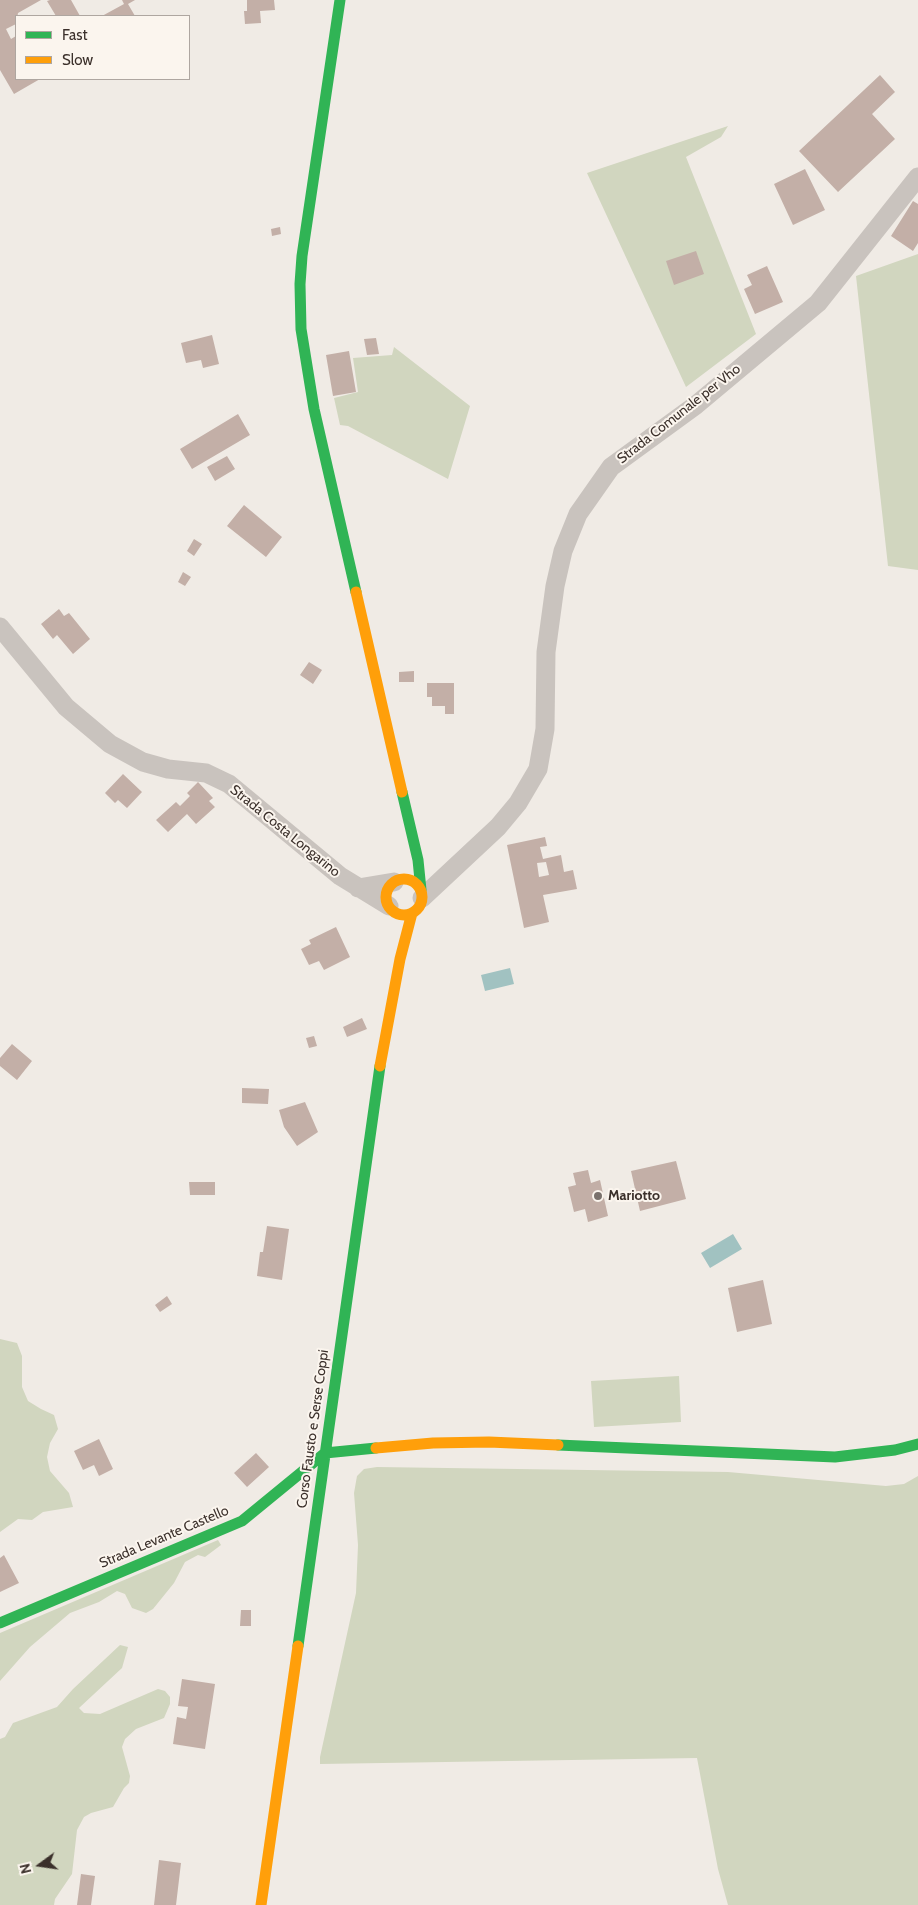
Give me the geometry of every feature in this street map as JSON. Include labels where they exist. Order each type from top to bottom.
[{"type":"street","points":[[340,0],[302,256],[300,284],[301,329],[314,409],[418,860],[418,900]]},
{"type":"street","name":"Strada Comunale per Vho","points":[[418,900],[498,827],[518,803],[538,769],[545,729],[546,652],[555,586],[564,551],[578,514],[611,467],[696,405],[818,303],[918,177]]},
{"type":"street","name":"Strada Costa Longarino","points":[[0,627],[66,706],[110,744],[143,762],[168,769],[206,773],[229,784],[340,876],[390,908]]},
{"type":"street","points":[[404,853],[408,814]]},
{"type":"street","points":[[358,888],[396,878],[404,879],[415,883],[418,900]]},
{"type":"street","points":[[396,878],[388,890],[387,902],[390,908],[400,958]]},
{"type":"street","points":[[390,908],[399,914],[418,900]]},
{"type":"street","name":"Corso Fausto e Serse Coppi","points":[[261,1905],[383,1046],[400,958],[418,900]]},
{"type":"street","points":[[324,1453],[433,1443],[489,1442],[835,1457],[895,1450],[918,1444]]},
{"type":"street","name":"Strada Levante Castello","points":[[0,1623],[242,1521],[324,1453]]},
{"type":"green space","points":[[728,126],[721,137],[686,157],[756,334],[686,387],[587,173]]},
{"type":"green space","points":[[918,254],[918,570],[888,566],[856,276]]},
{"type":"green space","points":[[394,347],[470,406],[448,479],[348,426],[340,425],[334,398],[358,392],[353,358],[392,355]]},
{"type":"green space","points":[[0,1339],[17,1343],[22,1356],[22,1387],[28,1401],[54,1415],[58,1429],[50,1443],[47,1457],[50,1471],[69,1493],[73,1507],[43,1512],[32,1520],[18,1519],[0,1532]]},
{"type":"green space","points":[[679,1376],[681,1422],[594,1427],[591,1381]]},
{"type":"green space","points":[[377,1467],[728,1472],[886,1486],[904,1484],[918,1476],[918,1905],[728,1905],[718,1869],[697,1758],[320,1764],[356,1593],[358,1545],[354,1493],[357,1476],[364,1469]]},
{"type":"green space","points":[[218,1540],[221,1545],[205,1557],[198,1555],[185,1562],[174,1583],[153,1609],[146,1613],[132,1608],[125,1594],[117,1591],[99,1602],[70,1613],[30,1647],[0,1681],[0,1633]]},
{"type":"green space","points":[[120,1645],[128,1647],[122,1668],[79,1708],[84,1713],[100,1714],[158,1689],[165,1691],[170,1697],[170,1704],[164,1718],[136,1729],[125,1739],[122,1747],[130,1776],[129,1783],[113,1807],[84,1817],[77,1830],[72,1874],[55,1899],[54,1905],[0,1905],[0,1739],[5,1737],[13,1723],[57,1707],[73,1689]]},
{"type":"water","points":[[510,968],[514,984],[485,991],[481,975]]},
{"type":"water","points":[[733,1234],[742,1249],[710,1268],[701,1253]]},
{"type":"building","points":[[0,0],[41,0],[15,15],[15,24],[6,29],[11,39],[15,37],[15,80],[38,80],[14,94],[0,70]]},
{"type":"building","points":[[71,0],[79,15],[55,15],[47,1]]},
{"type":"building","points":[[122,0],[135,0],[128,4],[134,15],[104,15],[124,4]]},
{"type":"building","points":[[247,0],[274,0],[275,10],[260,11],[261,23],[245,24],[244,11],[247,11]]},
{"type":"building","points":[[880,75],[895,92],[872,114],[895,139],[838,192],[799,151]]},
{"type":"building","points":[[805,169],[825,210],[793,225],[774,184]]},
{"type":"building","points":[[913,201],[918,204],[918,243],[913,251],[891,236]]},
{"type":"building","points":[[280,227],[281,234],[272,236],[271,229]]},
{"type":"building","points":[[696,251],[704,274],[674,285],[666,261]]},
{"type":"building","points":[[767,266],[783,302],[755,314],[744,289],[752,285],[747,275]]},
{"type":"building","points":[[212,335],[219,364],[203,368],[201,360],[186,363],[181,343]]},
{"type":"building","points":[[376,338],[379,354],[367,355],[364,339]]},
{"type":"building","points":[[349,351],[356,392],[333,396],[326,355]]},
{"type":"building","points":[[238,414],[250,435],[192,469],[180,449]]},
{"type":"building","points":[[227,456],[235,469],[215,481],[207,467]]},
{"type":"building","points":[[244,505],[282,537],[266,557],[227,526]]},
{"type":"building","points":[[194,539],[202,544],[194,556],[187,551]]},
{"type":"building","points":[[183,572],[191,577],[185,586],[178,582]]},
{"type":"building","points":[[59,609],[64,616],[69,613],[90,639],[73,654],[57,635],[53,639],[41,624]]},
{"type":"building","points":[[309,662],[322,670],[313,684],[300,675]]},
{"type":"building","points":[[414,671],[414,682],[399,682],[399,672]]},
{"type":"building","points":[[427,683],[454,683],[454,714],[445,714],[445,706],[432,706],[432,697],[427,697]]},
{"type":"building","points":[[123,774],[142,792],[127,808],[118,800],[115,803],[105,793]]},
{"type":"building","points":[[198,782],[213,798],[209,801],[215,807],[196,824],[187,814],[168,832],[156,820],[176,802],[180,806],[190,796],[187,793]]},
{"type":"building","points":[[545,837],[547,846],[540,847],[543,859],[561,855],[564,872],[573,870],[577,889],[543,895],[549,922],[524,928],[507,845]],"holes":[[[546,862],[549,875],[539,877],[537,863]]]},
{"type":"building","points":[[336,927],[350,957],[324,970],[319,961],[309,965],[301,949],[311,944],[309,940]]},
{"type":"building","points":[[362,1018],[367,1029],[347,1037],[343,1027]]},
{"type":"building","points":[[314,1036],[317,1046],[309,1048],[306,1038]]},
{"type":"building","points":[[12,1044],[32,1061],[17,1080],[0,1066],[0,1058]]},
{"type":"building","points":[[242,1088],[269,1089],[268,1104],[242,1103]]},
{"type":"building","points":[[305,1102],[318,1132],[297,1146],[284,1127],[279,1110]]},
{"type":"building","points":[[676,1161],[686,1199],[640,1211],[631,1171]]},
{"type":"building","points":[[588,1170],[591,1183],[600,1180],[608,1216],[588,1222],[585,1209],[574,1212],[568,1187],[576,1185],[573,1173]]},
{"type":"building","points":[[189,1182],[215,1182],[215,1195],[190,1195]]},
{"type":"building","points":[[267,1226],[289,1229],[282,1280],[257,1276],[260,1252],[263,1252]]},
{"type":"building","points":[[763,1280],[772,1324],[737,1332],[728,1288]]},
{"type":"building","points":[[167,1296],[172,1304],[160,1312],[155,1305]]},
{"type":"building","points":[[99,1439],[113,1469],[99,1476],[94,1465],[83,1470],[74,1451]]},
{"type":"building","points":[[256,1453],[269,1467],[247,1487],[234,1473]]},
{"type":"building","points":[[4,1555],[19,1583],[0,1592],[0,1558]]},
{"type":"building","points":[[241,1610],[251,1610],[251,1626],[240,1626]]},
{"type":"building","points":[[182,1679],[215,1684],[205,1749],[173,1744],[177,1717],[186,1719],[188,1707],[178,1706]]},
{"type":"building","points":[[159,1860],[181,1863],[176,1905],[154,1905]]},
{"type":"building","points":[[81,1874],[95,1876],[91,1905],[77,1905]]},
{"type":"traffic: fast","points":[[340,0],[302,256],[300,284],[301,329],[314,409],[356,592]]},
{"type":"traffic: fast","points":[[402,792],[418,860],[421,890]]},
{"type":"traffic: fast","points":[[298,1646],[380,1066]]},
{"type":"traffic: fast","points":[[558,1445],[835,1457],[895,1450],[918,1444]]},
{"type":"traffic: fast","points":[[0,1623],[242,1521],[325,1453],[376,1448]]},
{"type":"traffic: slow","points":[[356,592],[402,792]]},
{"type":"traffic: slow","points":[[404,879],[416,885],[422,897],[416,909],[404,915],[392,909],[386,897],[392,885],[404,879]]},
{"type":"traffic: slow","points":[[380,1066],[400,959],[412,913]]},
{"type":"traffic: slow","points":[[376,1448],[433,1443],[489,1442],[558,1445]]},
{"type":"traffic: slow","points":[[261,1905],[298,1646]]},
{"type":"place","name":"Mariotto","points":[[598,1196]]}]
